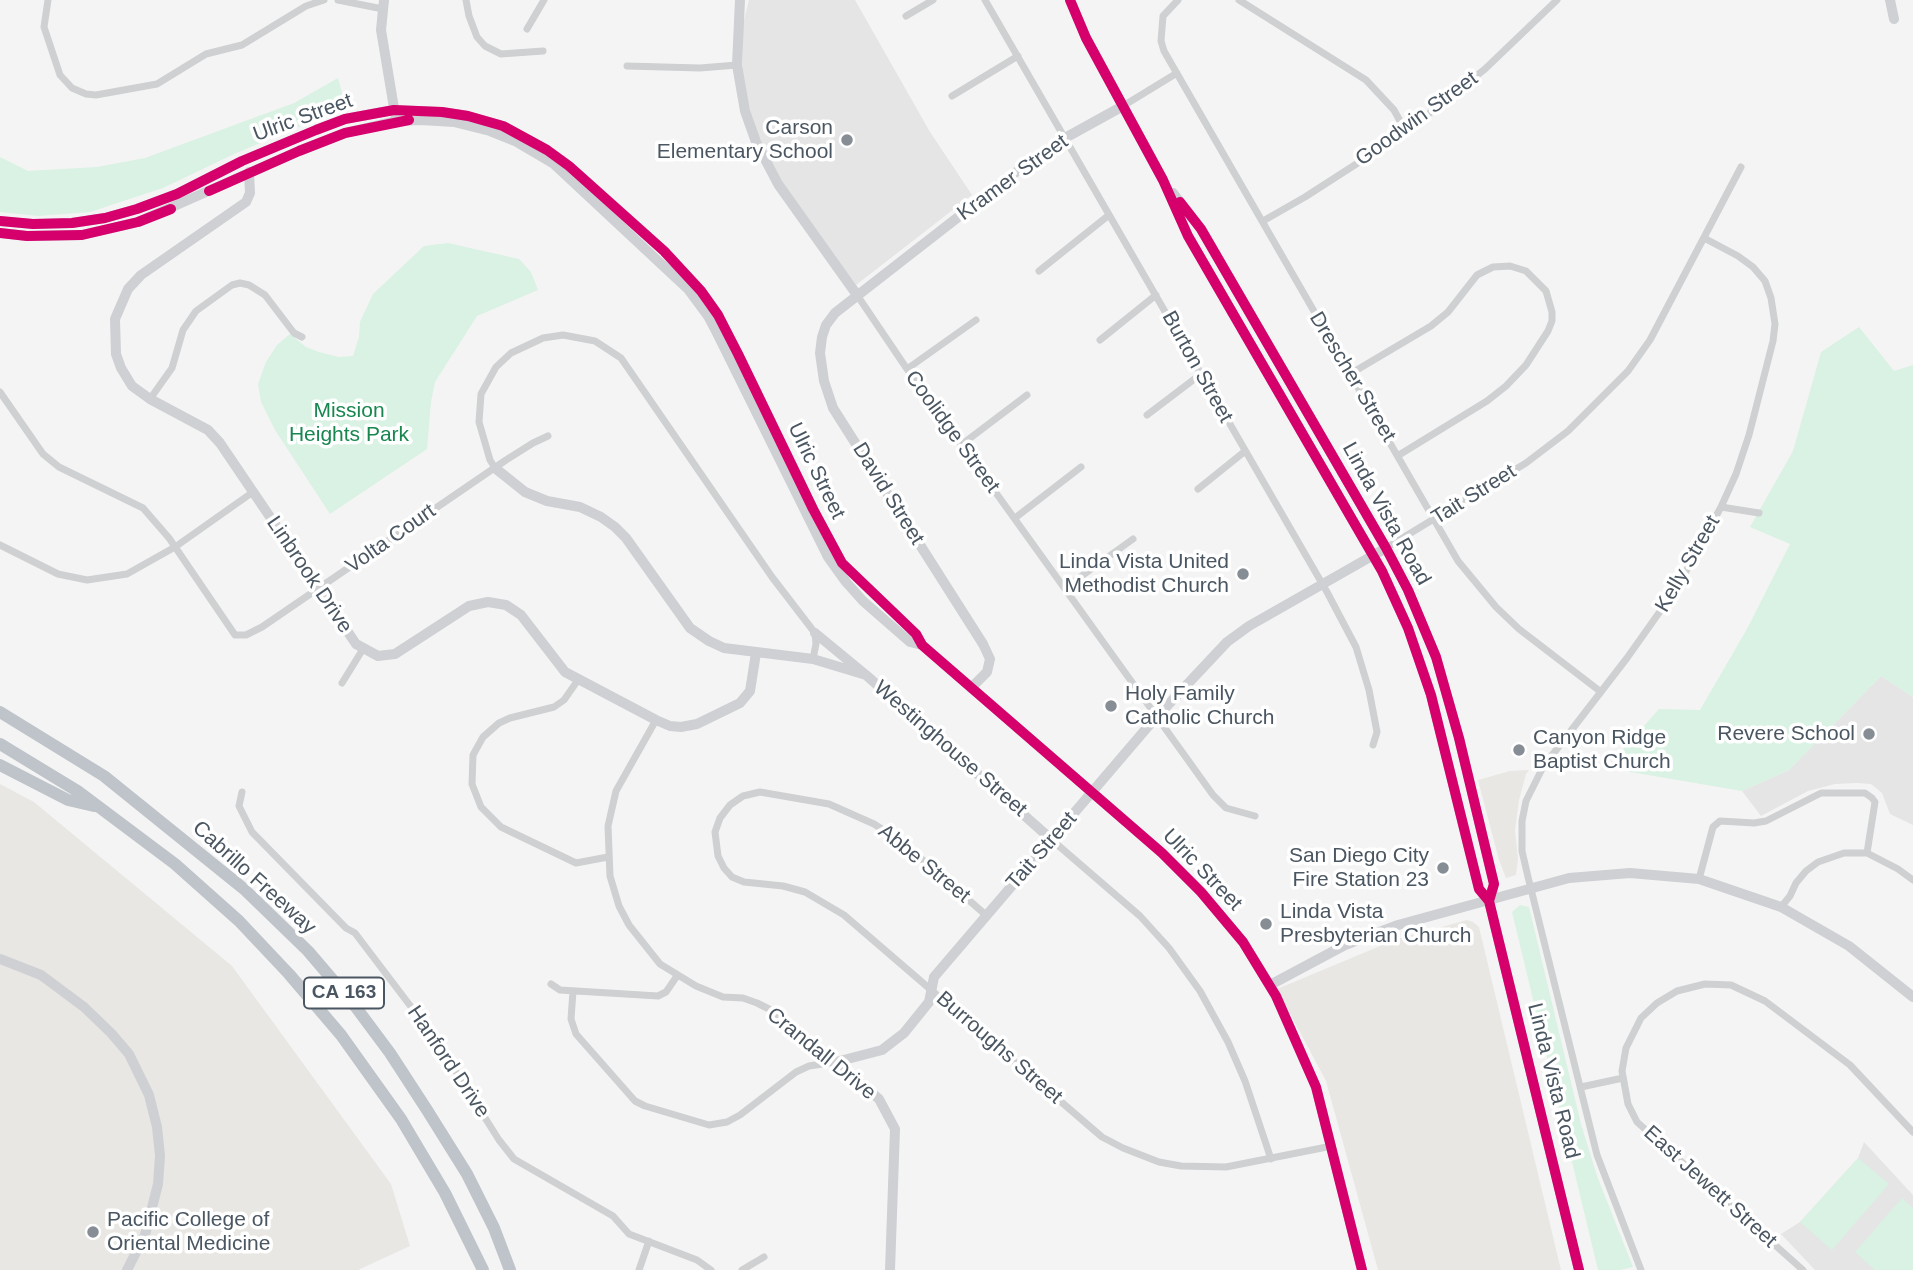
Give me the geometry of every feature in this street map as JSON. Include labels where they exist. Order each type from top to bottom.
[{"type":"highway","name":"Cabrillo Freeway","points":[[0,712],[104,776],[244,889],[308,951],[355,1006],[427,1110],[467,1174],[494,1228],[510,1270]]},
{"type":"highway","name":"Cabrillo Freeway","points":[[0,744],[101,808],[175,864],[215,898],[319,1008],[401,1119],[445,1193],[483,1270]]},
{"type":"highway","points":[[0,765],[68,800],[101,808]]},
{"type":"main road","name":"Linda Vista Road","points":[[1070,0],[1086,38],[1163,180],[1188,236],[1373,555],[1400,610],[1422,665],[1436,713],[1479,889],[1489,901],[1579,1270]]},
{"type":"main road","name":"Linda Vista Road","points":[[1163,180],[1201,229],[1408,590],[1428,635],[1447,692],[1494,884],[1489,901]]},
{"type":"street","points":[[48,0],[44,27],[60,75],[72,88],[96,95],[157,84],[206,54],[242,45],[306,6],[324,0]]},
{"type":"street","points":[[338,0],[384,5],[381,30],[396,121]]},
{"type":"street","points":[[466,0],[477,37],[485,46],[501,54],[543,51]]},
{"type":"street","points":[[527,29],[544,0]]},
{"type":"street","name":"Coolidge Street","points":[[740,0],[737,65],[745,111],[769,170],[907,369],[1213,795],[1226,807],[1255,816]]},
{"type":"street","points":[[906,16],[933,0]]},
{"type":"street","name":"Burton Street","points":[[985,0],[1244,452],[1323,584],[1356,647],[1377,732],[1373,746]]},
{"type":"street","name":"Drescher Street","points":[[1178,0],[1163,16],[1161,41],[1164,51],[1458,561],[1496,607],[1519,629],[1601,692]]},
{"type":"street","points":[[1239,0],[1366,80],[1394,110],[1406,132]]},
{"type":"street","name":"Goodwin Street","points":[[1263,221],[1306,197],[1406,132],[1485,69],[1557,0]]},
{"type":"street","points":[[1890,0],[1894,19]]},
{"type":"street","points":[[952,96],[1018,56]]},
{"type":"street","points":[[627,66],[688,68],[737,65]]},
{"type":"street","name":"Kramer Street","points":[[857,295],[1016,172],[1065,138],[1177,73]]},
{"type":"street","name":"Ulric Street","points":[[0,221],[72,223],[137,209],[177,194],[267,150],[345,119],[394,110],[442,111],[503,126],[547,150],[569,166],[663,251],[701,291],[718,315],[837,556],[865,587],[916,634],[922,645],[1162,853],[1201,892],[1243,942],[1270,985],[1312,1078],[1332,1146],[1362,1270]]},
{"type":"street","name":"Ulric Street","points":[[0,233],[56,237],[114,229],[165,211],[249,172],[345,134],[396,121],[454,122],[515,141],[554,164],[681,282],[708,316],[828,557],[863,601],[909,642],[922,645]]},
{"type":"street","points":[[229,167],[249,172],[267,150]]},
{"type":"street","name":"Tait Street","points":[[573,990],[570,1019],[576,1034],[635,1101],[709,1125],[727,1122],[740,1115],[796,1072],[809,1066],[882,1050],[894,1042],[929,1002],[934,977],[1158,716],[1227,642],[1526,463],[1586,415],[1628,371],[1650,340],[1741,167]]},
{"type":"street","name":"Linbrook Drive","points":[[249,172],[250,193],[246,202],[141,275],[128,289],[119,306],[114,331],[116,354],[132,386],[150,399],[208,430],[220,443],[356,645],[378,656],[395,654],[469,606],[488,602],[506,605],[522,615],[559,667],[578,680],[656,720],[681,727],[697,724],[740,703],[750,691],[756,653]]},
{"type":"street","points":[[1039,271],[1109,215]]},
{"type":"street","name":"Kelly Street","points":[[1641,1270],[1597,1155],[1522,851],[1522,821],[1526,801],[1543,767],[1675,592],[1721,507],[1736,474],[1753,423],[1775,324],[1771,298],[1765,281],[1753,267],[1704,238]]},
{"type":"street","points":[[1350,374],[1431,326],[1448,312],[1477,275],[1493,267],[1510,266],[1526,271],[1546,291],[1552,321],[1525,365],[1506,386],[1487,401],[1399,455]]},
{"type":"street","points":[[150,399],[172,368],[183,330],[196,311],[232,285],[249,285],[265,295],[294,333],[302,337]]},
{"type":"street","name":"David Street","points":[[857,295],[835,313],[822,337],[820,353],[824,381],[834,408],[984,644],[990,659],[987,671],[971,688]]},
{"type":"street","points":[[1100,340],[1156,295]]},
{"type":"street","points":[[907,369],[976,320]]},
{"type":"street","points":[[813,659],[815,633],[764,565],[621,358],[585,337],[562,335],[526,344],[496,367],[481,394],[480,422],[487,452],[495,468],[526,492],[547,501],[580,507],[608,522],[626,538],[690,628],[724,648],[813,659],[866,675]]},
{"type":"street","points":[[1147,415],[1201,374]]},
{"type":"street","points":[[0,392],[43,454],[59,467],[143,508],[176,547]]},
{"type":"street","points":[[961,445],[1027,395]]},
{"type":"street","name":"Volta Court","points":[[176,547],[233,633],[246,635],[319,589],[495,468],[548,436]]},
{"type":"street","points":[[1198,489],[1244,452]]},
{"type":"street","points":[[1015,518],[1081,467]]},
{"type":"street","points":[[0,545],[58,574],[97,580],[127,574],[176,547],[253,492]]},
{"type":"street","points":[[1721,507],[1759,513]]},
{"type":"street","points":[[1065,588],[1133,539]]},
{"type":"street","name":"Westinghouse Street","points":[[815,633],[1140,916],[1169,947],[1200,991],[1228,1042],[1245,1081],[1271,1159]]},
{"type":"street","points":[[342,683],[363,649]]},
{"type":"street","points":[[578,680],[564,700],[554,707],[510,718],[499,723],[483,737],[473,755],[472,783],[481,807],[501,827],[576,863],[608,858]]},
{"type":"street","name":"Crandall Drive","points":[[656,720],[616,791],[608,825],[610,876],[619,906],[629,925],[660,964],[677,976],[723,997],[743,998],[773,1012],[879,1099],[895,1129],[890,1270]]},
{"type":"street","name":"Hanford Drive","points":[[242,792],[239,806],[252,832],[346,928],[355,933],[433,1037],[499,1140],[514,1158],[613,1216],[629,1234],[696,1260],[711,1270]]},
{"type":"street","name":"Abbe Street","points":[[715,832],[720,818],[730,805],[743,796],[760,792],[829,804],[874,824],[902,842],[987,916]]},
{"type":"street","points":[[1699,879],[1713,827],[1720,821],[1766,821],[1821,793],[1864,793],[1872,798],[1875,802],[1867,853]]},
{"type":"street","name":"Burroughs Street","points":[[715,832],[718,856],[724,869],[732,877],[805,892],[844,915],[1102,1137],[1123,1148],[1181,1167],[1226,1167],[1332,1146]]},
{"type":"street","points":[[1781,907],[1796,883],[1818,862],[1844,853],[1867,853],[1913,880]]},
{"type":"street","points":[[1270,985],[1341,947],[1374,933],[1531,888],[1569,878],[1602,874],[1660,874],[1699,879],[1781,907],[1849,946],[1913,997]]},
{"type":"street","points":[[0,959],[41,975],[84,1007],[111,1032],[129,1054],[149,1095],[159,1146],[158,1184],[145,1235],[127,1270]]},
{"type":"street","points":[[551,984],[560,990],[658,996],[666,992],[677,976]]},
{"type":"street","name":"East Jewett Street","points":[[1804,1270],[1637,1122],[1628,1104],[1623,1079],[1626,1048],[1641,1018],[1657,1003],[1677,991],[1705,984],[1731,985],[1765,1001],[1850,1065],[1913,1132]]},
{"type":"street","points":[[1581,1087],[1623,1079]]},
{"type":"street","points":[[639,1270],[649,1241]]},
{"type":"street","points":[[742,1270],[764,1257]]},
{"type":"shaded area","name":"Carson Elementary School","points":[[749,0],[855,0],[930,132],[972,195],[856,285],[781,184],[761,149],[748,109],[742,77],[743,24]]},
{"type":"shaded area","name":"Revere School","points":[[1881,676],[1913,697],[1913,825],[1890,814],[1882,793],[1871,784],[1857,783],[1835,784],[1808,791],[1761,816],[1742,791],[1789,770]]},
{"type":"shaded area","points":[[1529,770],[1519,800],[1515,830],[1518,859],[1516,875],[1506,878],[1478,780],[1510,771]]},
{"type":"shaded area","points":[[0,784],[34,802],[232,966],[391,1184],[410,1246],[358,1270],[0,1270]]},
{"type":"shaded area","points":[[1467,920],[1479,927],[1561,1270],[1378,1270],[1326,1081],[1277,989],[1397,939]]},
{"type":"shaded area","points":[[1864,1142],[1913,1195],[1913,1270],[1815,1270],[1781,1234],[1800,1222],[1858,1158]]},
{"type":"green space","points":[[338,78],[346,107],[234,154],[163,188],[90,212],[38,216],[0,212],[0,157],[28,171],[97,167],[145,158],[294,103]]},
{"type":"green space","name":"Mission Heights Park","points":[[448,243],[519,259],[531,272],[538,290],[477,316],[435,382],[427,449],[330,514],[275,430],[261,402],[258,384],[266,362],[277,345],[290,334],[306,347],[319,352],[339,357],[353,356],[360,322],[373,294],[424,246]]},
{"type":"green space","points":[[1859,327],[1894,371],[1913,365],[1913,697],[1881,676],[1789,770],[1742,791],[1613,769],[1619,754],[1659,709],[1700,710],[1747,629],[1790,544],[1750,527],[1793,451],[1821,352]]},
{"type":"green space","points":[[1520,905],[1529,907],[1581,1124],[1597,1176],[1633,1267],[1598,1270],[1512,912]]},
{"type":"green space","points":[[1858,1158],[1889,1184],[1832,1250],[1800,1222]]},
{"type":"green space","points":[[1902,1198],[1913,1208],[1913,1270],[1875,1270],[1855,1252]]},
{"type":"cycle path","points":[[1070,0],[1086,38],[1163,180],[1188,236],[1382,571],[1408,628],[1431,695],[1479,889],[1489,901],[1579,1270]]},
{"type":"cycle path","points":[[0,221],[72,223],[137,209],[177,194],[242,161],[316,130],[345,119],[394,110],[442,112],[503,126],[547,150],[569,166],[664,251],[701,291],[718,315],[842,563],[916,634],[922,645],[1162,853],[1201,892],[1243,942],[1276,996],[1316,1087],[1362,1270]]},
{"type":"cycle path","points":[[209,191],[345,133],[409,120]]},
{"type":"cycle path","points":[[1180,202],[1201,229],[1408,590],[1436,657],[1459,738],[1494,884],[1489,901]]},
{"type":"cycle path","points":[[0,233],[27,236],[82,235],[138,222],[171,209]]},
{"type":"place","name":"Carson Elementary School","points":[[847,140]]},
{"type":"place","name":"Linda Vista United Methodist Church","points":[[1243,574]]},
{"type":"place","name":"Holy Family Catholic Church","points":[[1111,706]]},
{"type":"place","name":"Revere School","points":[[1869,734]]},
{"type":"place","name":"Canyon Ridge Baptist Church","points":[[1519,750]]},
{"type":"place","name":"San Diego City Fire Station 23","points":[[1443,868]]},
{"type":"place","name":"Linda Vista Presbyterian Church","points":[[1266,924]]},
{"type":"place","name":"Pacific College of Oriental Medicine","points":[[93,1232]]}]
